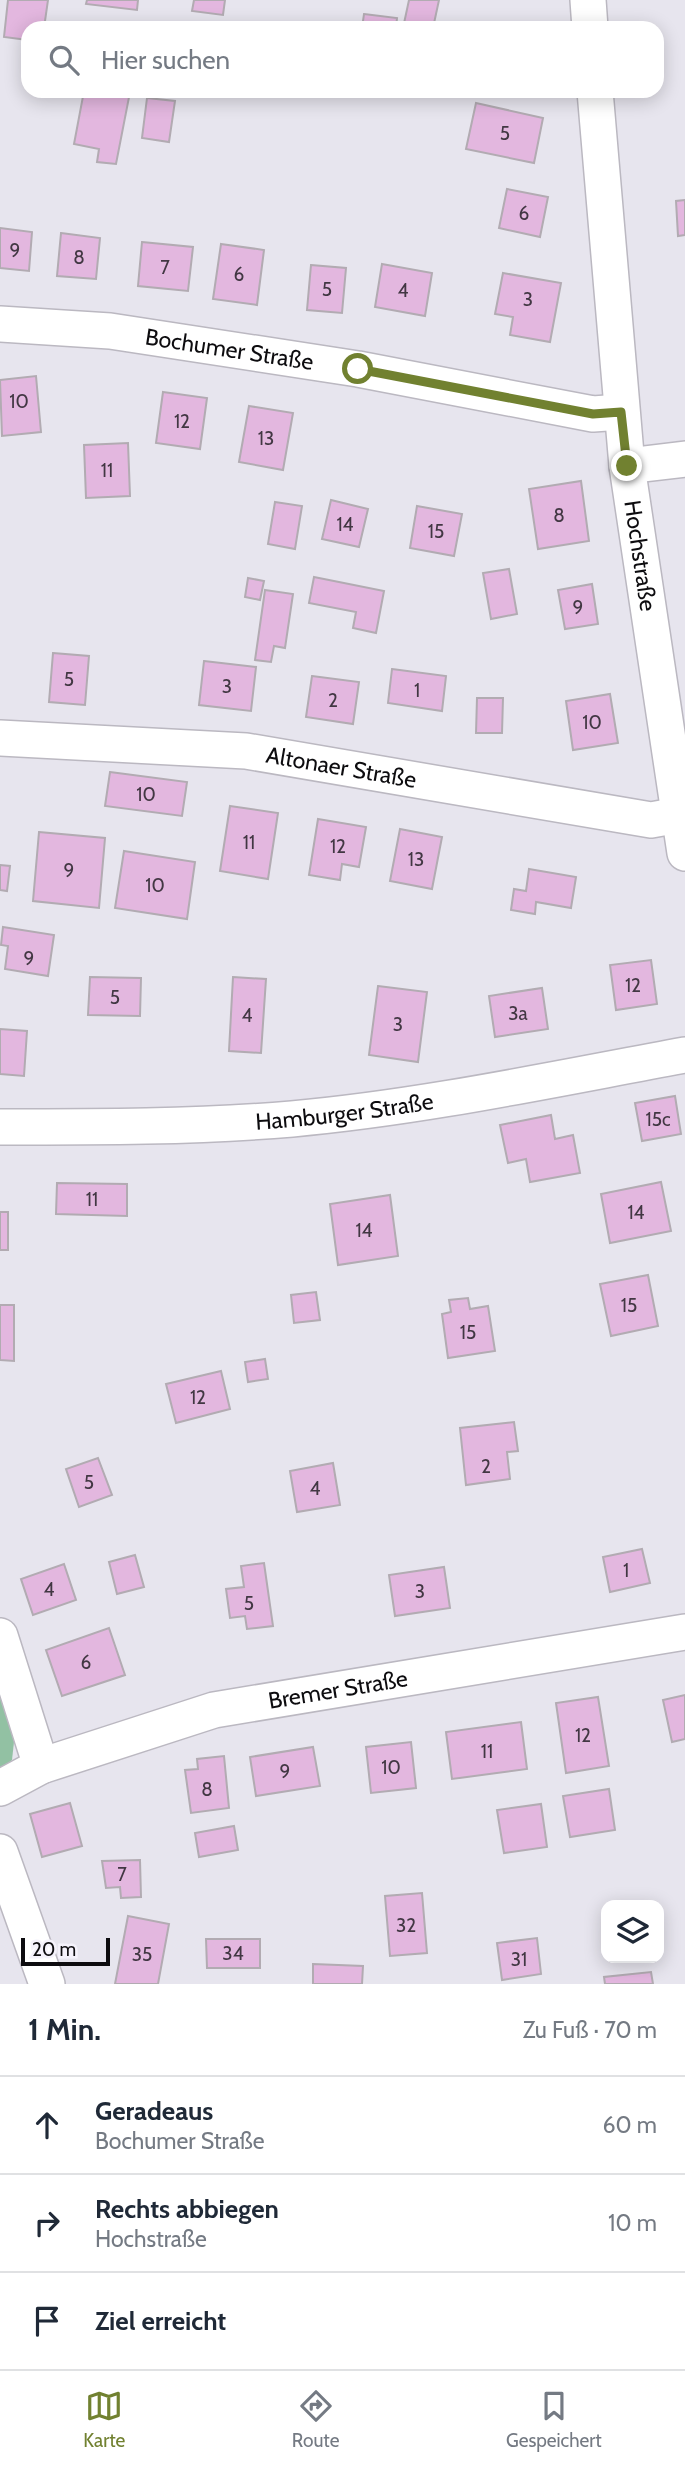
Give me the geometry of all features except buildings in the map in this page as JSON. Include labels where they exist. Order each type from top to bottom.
[{"type":"street","points":[[588,0],[590,21]]},
{"type":"street","name":"Hochstraße","points":[[596,98],[627,466],[685,853]]},
{"type":"street","name":"Bochumer Straße","points":[[0,324],[110,331],[358,369],[593,414],[621,412]]},
{"type":"street","points":[[627,466],[685,459]]},
{"type":"street","name":"Altonaer Straße","points":[[0,738],[246,751],[650,820],[679,815]]},
{"type":"street","name":"Hamburger Straße","points":[[0,1127],[165,1128],[293,1119],[428,1102],[685,1055]]},
{"type":"street","name":"Bremer Straße","points":[[0,1788],[41,1766],[214,1710],[685,1632]]},
{"type":"street","points":[[0,1636],[41,1766]]},
{"type":"street","points":[[0,1852],[47,1984]]},
{"type":"green space","points":[[0,1682],[15,1733],[12,1760],[0,1772]]},
{"type":"route","points":[[358,369],[593,414],[621,412],[627,466]]}]
